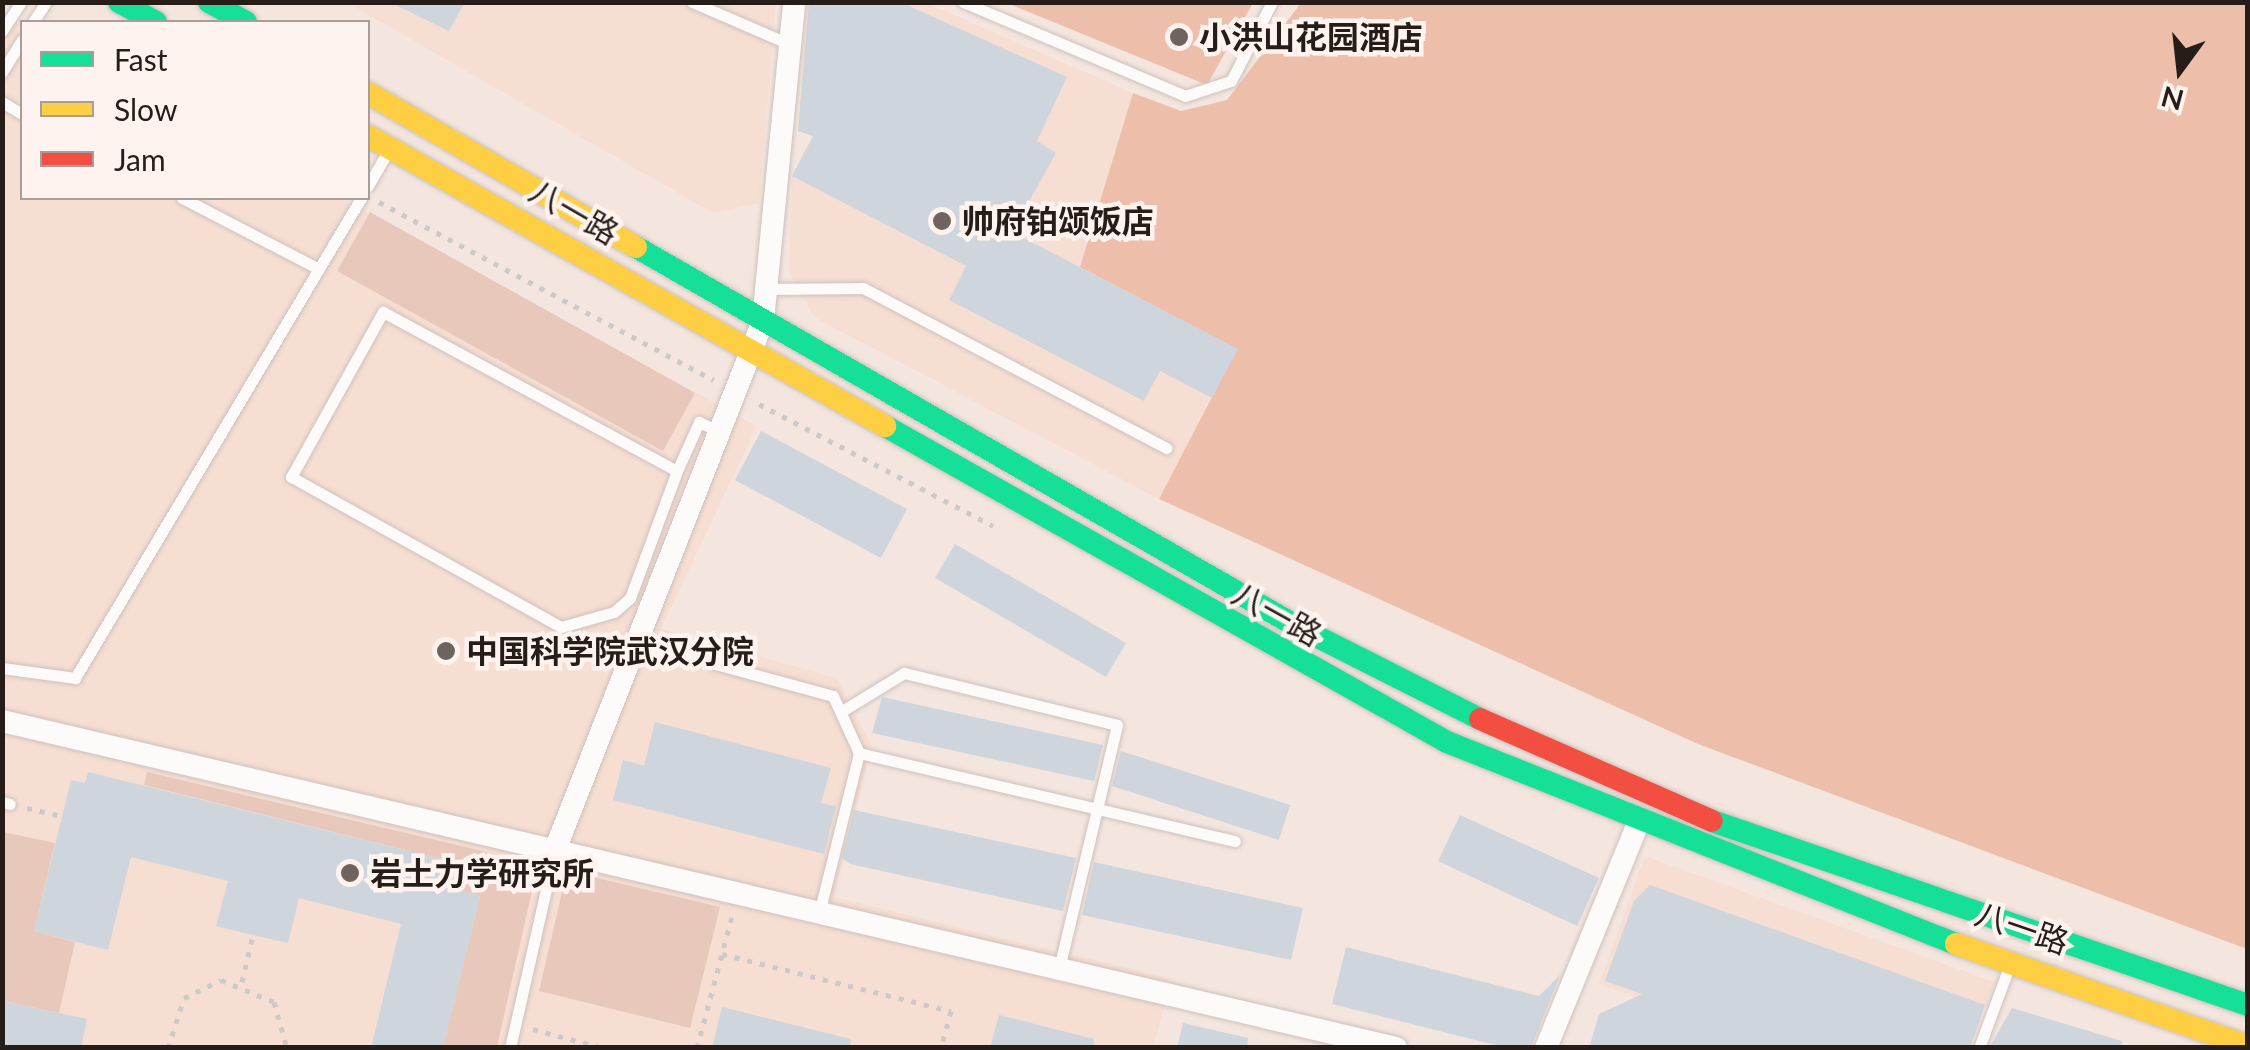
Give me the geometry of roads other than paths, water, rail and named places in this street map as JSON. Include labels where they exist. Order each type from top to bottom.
[{"type":"main road","points":[[119,2],[152,20]]},
{"type":"main road","points":[[210,2],[242,20]]},
{"type":"main road","name":"八一路","points":[[370,94],[1298,627],[1518,736],[1764,840],[2248,1005]]},
{"type":"main road","name":"八一路","points":[[370,137],[1432,734],[1638,826],[2248,1046]]},
{"type":"street","points":[[554,850],[723,433],[763,321],[794,2]]},
{"type":"street","points":[[2,721],[1059,969],[1327,1040],[1396,1048]]},
{"type":"street","points":[[1546,1048],[1638,826]]},
{"type":"lane","points":[[2,30],[20,2]]},
{"type":"lane","points":[[692,2],[789,44]]},
{"type":"lane","points":[[963,2],[1185,96],[1231,81],[1272,2]]},
{"type":"lane","points":[[2,72],[20,43]]},
{"type":"lane","points":[[370,183],[390,148]]},
{"type":"lane","points":[[186,200],[319,269]]},
{"type":"lane","points":[[2,668],[74,678],[360,200]]},
{"type":"lane","points":[[768,289],[863,288],[1166,448]]},
{"type":"lane","points":[[677,471],[382,312],[291,477],[562,627],[614,612],[630,598],[699,422],[723,433]]},
{"type":"lane","points":[[638,644],[825,690],[842,711],[859,753],[819,912]]},
{"type":"lane","points":[[842,711],[904,673],[1117,725],[1059,969]]},
{"type":"lane","points":[[859,753],[1235,841]]},
{"type":"lane","points":[[510,1048],[554,850]]},
{"type":"lane","points":[[1979,1048],[2011,963]]},
{"type":"place","name":"小洪山花园酒店","points":[[1179,37]]},
{"type":"place","name":"帅府铂颂饭店","points":[[942,221]]},
{"type":"place","name":"中国科学院武汉分院","points":[[446,651]]},
{"type":"place","name":"岩土力学研究所","points":[[350,873]]}]
